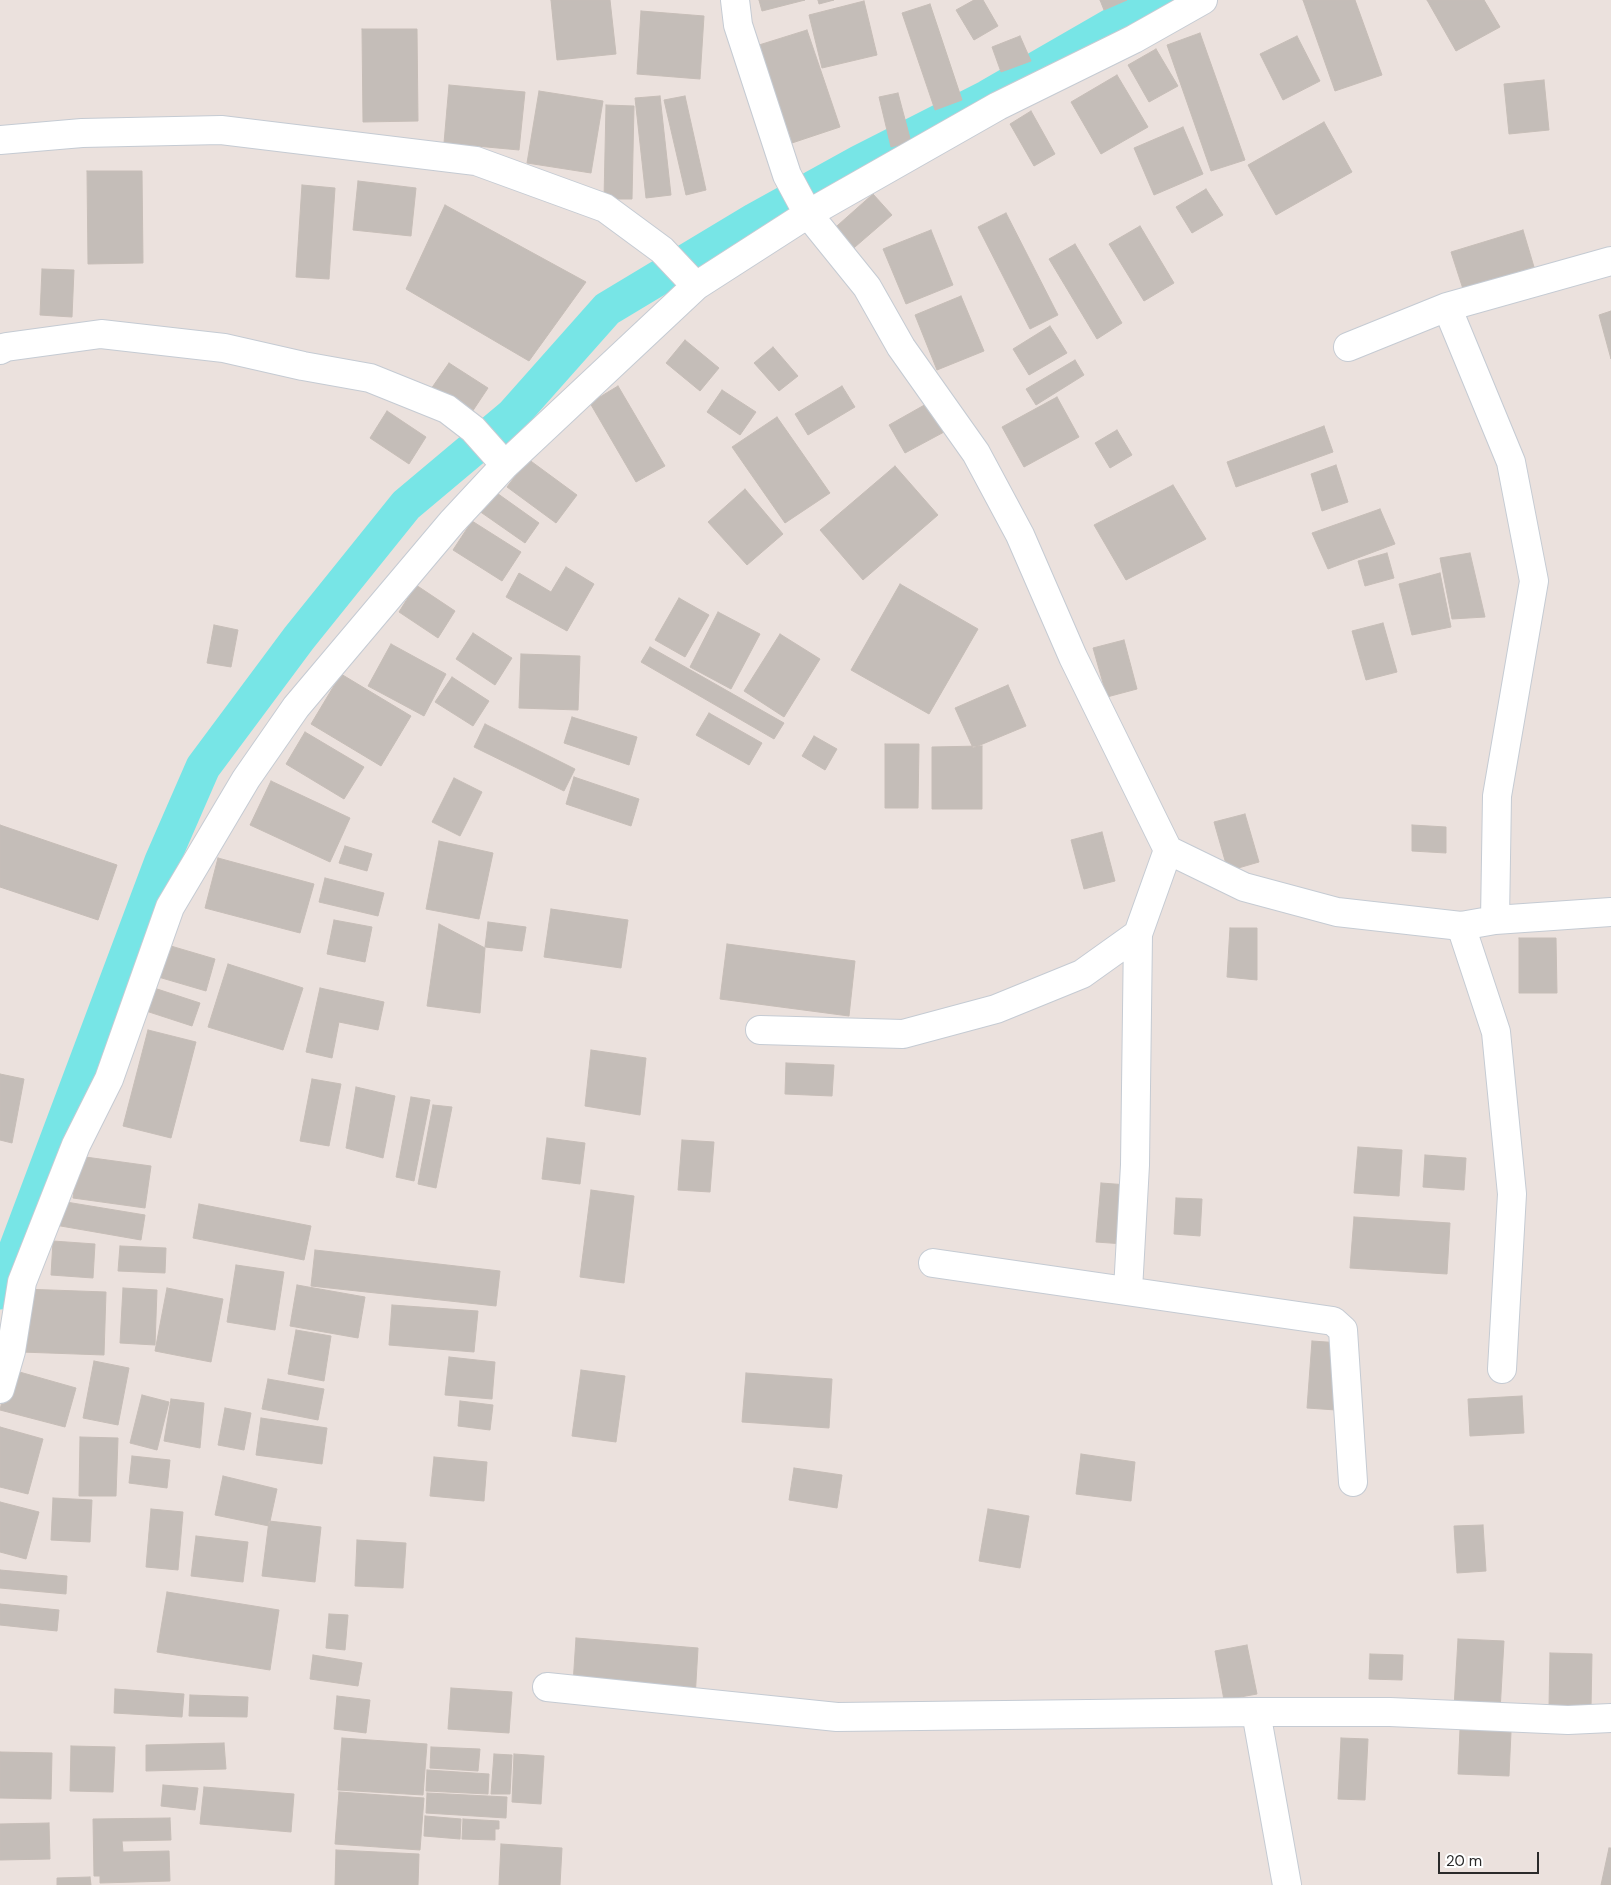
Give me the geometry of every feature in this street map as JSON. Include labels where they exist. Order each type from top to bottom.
[{"type":"street","points":[[735,0],[738,25],[787,175],[805,208],[867,287],[902,347],[976,453],[1020,535],[1073,657],[1168,850],[1244,887],[1337,912],[1461,926],[1495,920],[1611,912]]},
{"type":"street","points":[[0,1389],[11,1352],[22,1282],[76,1145],[109,1078],[170,907],[246,779],[296,707],[452,522],[501,460],[691,280],[805,208],[998,106],[1134,40],[1203,0]]},
{"type":"street","points":[[0,140],[82,133],[221,130],[476,162],[605,208],[662,250],[691,280]]},
{"type":"street","points":[[1348,347],[1447,307],[1611,261]]},
{"type":"street","points":[[1447,307],[1510,462],[1534,582],[1496,796],[1495,920]]},
{"type":"street","points":[[0,350],[6,346],[101,334],[224,348],[303,366],[370,378],[446,409],[473,429],[501,460]]},
{"type":"street","points":[[1128,1290],[1135,1165],[1138,934],[1168,850]]},
{"type":"street","points":[[1461,926],[1496,1032],[1512,1194],[1502,1369]]},
{"type":"street","points":[[760,1030],[903,1034],[996,1009],[1074,977],[1138,934]]},
{"type":"street","points":[[933,1262],[1332,1321],[1343,1330],[1353,1482]]},
{"type":"street","points":[[547,1687],[837,1717],[1390,1712],[1568,1720],[1611,1718]]},
{"type":"street","points":[[1256,1712],[1287,1885]]},
{"type":"building","points":[[551,0],[610,0],[616,54],[557,60]]},
{"type":"building","points":[[759,0],[805,0],[762,11]]},
{"type":"building","points":[[818,0],[834,0],[819,4]]},
{"type":"building","points":[[974,0],[983,0],[998,26],[974,40],[956,10]]},
{"type":"building","points":[[1100,0],[1127,0],[1104,10]]},
{"type":"building","points":[[1303,0],[1355,0],[1382,75],[1335,91]]},
{"type":"building","points":[[1427,0],[1484,0],[1500,27],[1456,51]]},
{"type":"building","points":[[864,1],[877,55],[822,68],[809,15]]},
{"type":"building","points":[[930,4],[962,100],[935,110],[902,13]]},
{"type":"building","points":[[641,11],[704,16],[700,79],[637,74]]},
{"type":"building","points":[[362,29],[417,29],[418,121],[363,122]]},
{"type":"building","points":[[807,30],[840,127],[792,143],[759,45]]},
{"type":"building","points":[[1200,33],[1245,160],[1211,171],[1167,45]]},
{"type":"building","points":[[1020,36],[1031,61],[1001,72],[992,47]]},
{"type":"building","points":[[1297,36],[1320,81],[1283,100],[1260,54]]},
{"type":"building","points":[[1156,49],[1178,86],[1149,102],[1128,65]]},
{"type":"building","points":[[1117,75],[1148,127],[1101,154],[1071,102]]},
{"type":"building","points":[[1544,80],[1549,130],[1509,134],[1504,84]]},
{"type":"building","points":[[449,85],[525,92],[519,150],[444,143]]},
{"type":"building","points":[[539,91],[603,101],[591,173],[527,163]]},
{"type":"building","points":[[898,93],[911,142],[891,147],[879,97]]},
{"type":"building","points":[[660,96],[671,195],[646,198],[635,98]]},
{"type":"building","points":[[685,96],[706,190],[686,195],[664,100]]},
{"type":"building","points":[[606,105],[634,106],[632,199],[604,199]]},
{"type":"building","points":[[1031,111],[1055,154],[1034,166],[1010,124]]},
{"type":"building","points":[[1324,122],[1352,172],[1276,215],[1248,165]]},
{"type":"building","points":[[1183,127],[1203,174],[1154,195],[1134,148]]},
{"type":"building","points":[[87,171],[142,171],[143,263],[88,264]]},
{"type":"building","points":[[358,181],[416,188],[411,236],[353,230]]},
{"type":"building","points":[[302,185],[335,188],[329,279],[296,277]]},
{"type":"building","points":[[1206,189],[1223,215],[1192,233],[1176,207]]},
{"type":"building","points":[[873,194],[892,215],[848,253],[829,233]]},
{"type":"building","points":[[445,205],[586,282],[529,361],[406,289]]},
{"type":"building","points":[[1006,213],[1058,315],[1030,329],[978,227]]},
{"type":"building","points":[[1140,226],[1174,283],[1144,301],[1109,244]]},
{"type":"building","points":[[931,230],[953,285],[906,304],[883,249]]},
{"type":"building","points":[[1523,230],[1534,267],[1463,289],[1451,252]]},
{"type":"building","points":[[1075,244],[1122,323],[1097,339],[1049,259]]},
{"type":"building","points":[[42,269],[74,270],[72,317],[40,315]]},
{"type":"building","points":[[961,296],[984,351],[937,370],[915,315]]},
{"type":"building","points":[[1611,311],[1611,359],[1599,315]]},
{"type":"building","points":[[1050,326],[1067,353],[1029,375],[1013,349]]},
{"type":"building","points":[[685,340],[719,368],[700,391],[666,363]]},
{"type":"building","points":[[773,347],[798,376],[779,391],[754,363]]},
{"type":"building","points":[[1075,360],[1084,375],[1036,405],[1026,389]]},
{"type":"building","points":[[449,363],[488,388],[470,415],[431,389]]},
{"type":"building","points":[[618,386],[665,466],[636,482],[590,403]]},
{"type":"building","points":[[842,386],[855,407],[808,435],[795,414]]},
{"type":"building","points":[[722,390],[756,412],[740,435],[707,412]]},
{"type":"building","points":[[1057,397],[1079,437],[1024,467],[1002,427]]},
{"type":"building","points":[[928,403],[944,432],[905,453],[889,425]]},
{"type":"building","points":[[387,411],[426,437],[409,464],[370,438]]},
{"type":"building","points":[[777,417],[830,493],[785,523],[732,447]]},
{"type":"building","points":[[1324,426],[1333,452],[1236,487],[1227,462]]},
{"type":"building","points":[[1117,430],[1132,455],[1110,468],[1095,443]]},
{"type":"building","points":[[528,459],[577,495],[556,523],[507,487]]},
{"type":"building","points":[[1336,465],[1348,502],[1322,511],[1311,474]]},
{"type":"building","points":[[895,466],[938,515],[863,580],[820,530]]},
{"type":"building","points":[[1173,485],[1206,539],[1126,580],[1094,525]]},
{"type":"building","points":[[487,486],[539,523],[525,543],[472,506]]},
{"type":"building","points":[[745,489],[783,534],[747,565],[708,522]]},
{"type":"building","points":[[1380,509],[1395,544],[1328,569],[1312,533]]},
{"type":"building","points":[[472,521],[521,552],[502,581],[453,550]]},
{"type":"building","points":[[1387,553],[1394,578],[1365,586],[1358,561]]},
{"type":"building","points":[[1470,553],[1485,617],[1452,619],[1440,558]]},
{"type":"building","points":[[566,567],[594,584],[567,631],[506,597],[519,573],[551,592]]},
{"type":"building","points":[[1440,573],[1451,627],[1412,635],[1399,584]]},
{"type":"building","points":[[900,584],[978,629],[929,714],[851,670]]},
{"type":"building","points":[[416,585],[455,611],[438,638],[399,612]]},
{"type":"building","points":[[679,598],[709,615],[685,657],[655,640]]},
{"type":"building","points":[[718,612],[760,634],[731,689],[690,667]]},
{"type":"building","points":[[1383,623],[1397,672],[1366,680],[1352,631]]},
{"type":"building","points":[[214,625],[238,630],[231,667],[207,663]]},
{"type":"building","points":[[473,633],[512,658],[495,685],[456,659]]},
{"type":"building","points":[[780,634],[820,659],[784,717],[744,691]]},
{"type":"building","points":[[1124,640],[1137,689],[1107,697],[1093,648]]},
{"type":"building","points":[[391,644],[446,674],[424,716],[368,686]]},
{"type":"building","points":[[650,647],[784,723],[774,739],[641,662]]},
{"type":"building","points":[[521,654],[580,656],[578,710],[519,708]]},
{"type":"building","points":[[341,674],[411,716],[381,766],[311,724]]},
{"type":"building","points":[[452,677],[489,701],[473,726],[435,702]]},
{"type":"building","points":[[1008,685],[1026,726],[973,748],[955,708]]},
{"type":"building","points":[[709,713],[762,743],[749,765],[696,735]]},
{"type":"building","points":[[572,717],[637,737],[629,765],[564,743]]},
{"type":"building","points":[[485,724],[575,769],[564,791],[474,747]]},
{"type":"building","points":[[305,732],[364,767],[344,799],[286,764]]},
{"type":"building","points":[[814,736],[837,749],[825,770],[802,756]]},
{"type":"building","points":[[885,744],[919,744],[918,808],[885,808]]},
{"type":"building","points":[[982,746],[982,809],[932,809],[932,747]]},
{"type":"building","points":[[574,777],[639,799],[631,826],[566,804]]},
{"type":"building","points":[[454,778],[482,792],[460,836],[432,822]]},
{"type":"building","points":[[271,781],[350,818],[330,862],[250,825]]},
{"type":"building","points":[[1245,814],[1259,862],[1228,871],[1214,822]]},
{"type":"building","points":[[0,825],[117,865],[98,920],[0,887]]},
{"type":"building","points":[[1412,825],[1446,827],[1446,853],[1412,851]]},
{"type":"building","points":[[1102,832],[1115,881],[1084,889],[1071,840]]},
{"type":"building","points":[[439,841],[493,853],[479,919],[426,909]]},
{"type":"building","points":[[345,846],[372,854],[367,871],[339,863]]},
{"type":"building","points":[[218,858],[314,884],[300,933],[205,908]]},
{"type":"building","points":[[325,878],[384,893],[378,916],[319,902]]},
{"type":"building","points":[[551,909],[628,920],[621,968],[544,957]]},
{"type":"building","points":[[334,920],[372,927],[365,962],[327,954]]},
{"type":"building","points":[[488,922],[526,927],[522,951],[485,947]]},
{"type":"building","points":[[439,924],[485,948],[480,1013],[427,1006]]},
{"type":"building","points":[[1230,928],[1257,928],[1257,980],[1227,977]]},
{"type":"building","points":[[1519,938],[1556,938],[1557,993],[1519,993]]},
{"type":"building","points":[[164,944],[215,959],[206,991],[155,976]]},
{"type":"building","points":[[727,944],[855,961],[849,1016],[720,999]]},
{"type":"building","points":[[228,964],[303,988],[283,1050],[208,1027]]},
{"type":"building","points":[[151,987],[200,1003],[192,1026],[143,1010]]},
{"type":"building","points":[[320,988],[384,1002],[378,1030],[339,1022],[332,1058],[306,1052]]},
{"type":"building","points":[[148,1030],[196,1042],[171,1138],[123,1126]]},
{"type":"building","points":[[591,1050],[646,1058],[640,1115],[585,1106]]},
{"type":"building","points":[[786,1063],[834,1065],[832,1096],[785,1094]]},
{"type":"building","points":[[0,1074],[24,1079],[12,1143],[0,1140]]},
{"type":"building","points":[[312,1079],[341,1084],[329,1146],[300,1141]]},
{"type":"building","points":[[356,1087],[395,1096],[383,1158],[346,1148]]},
{"type":"building","points":[[411,1097],[430,1100],[414,1181],[396,1177]]},
{"type":"building","points":[[433,1105],[452,1107],[436,1188],[418,1184]]},
{"type":"building","points":[[547,1138],[585,1143],[580,1184],[542,1179]]},
{"type":"building","points":[[682,1140],[714,1142],[710,1192],[678,1190]]},
{"type":"building","points":[[1358,1147],[1402,1150],[1399,1196],[1354,1193]]},
{"type":"building","points":[[1425,1155],[1466,1158],[1464,1190],[1423,1187]]},
{"type":"building","points":[[78,1156],[151,1166],[145,1208],[73,1198]]},
{"type":"building","points":[[1101,1183],[1128,1185],[1124,1244],[1096,1242]]},
{"type":"building","points":[[591,1190],[634,1196],[624,1283],[580,1277]]},
{"type":"building","points":[[1176,1198],[1202,1199],[1200,1236],[1174,1234]]},
{"type":"building","points":[[60,1201],[145,1215],[141,1240],[55,1225]]},
{"type":"building","points":[[199,1204],[311,1226],[304,1260],[193,1238]]},
{"type":"building","points":[[1354,1217],[1450,1223],[1447,1274],[1350,1268]]},
{"type":"building","points":[[53,1241],[95,1244],[93,1278],[51,1275]]},
{"type":"building","points":[[120,1246],[166,1248],[165,1273],[118,1271]]},
{"type":"building","points":[[315,1250],[500,1271],[496,1306],[311,1286]]},
{"type":"building","points":[[236,1265],[284,1272],[275,1330],[227,1322]]},
{"type":"building","points":[[297,1285],[365,1297],[358,1338],[290,1326]]},
{"type":"building","points":[[123,1288],[157,1290],[155,1345],[120,1343]]},
{"type":"building","points":[[167,1288],[223,1299],[211,1362],[155,1351]]},
{"type":"building","points":[[23,1289],[106,1292],[104,1355],[21,1352]]},
{"type":"building","points":[[392,1305],[478,1311],[474,1352],[389,1345]]},
{"type":"building","points":[[296,1330],[331,1336],[324,1381],[288,1374]]},
{"type":"building","points":[[1312,1341],[1341,1343],[1336,1410],[1307,1408]]},
{"type":"building","points":[[449,1357],[495,1362],[492,1399],[445,1395]]},
{"type":"building","points":[[94,1361],[129,1368],[118,1425],[83,1418]]},
{"type":"building","points":[[9,1369],[76,1388],[65,1427],[0,1410]]},
{"type":"building","points":[[581,1370],[625,1376],[616,1442],[572,1436]]},
{"type":"building","points":[[746,1373],[832,1379],[829,1428],[742,1422]]},
{"type":"building","points":[[268,1379],[324,1389],[318,1420],[262,1409]]},
{"type":"building","points":[[142,1395],[169,1402],[157,1450],[130,1443]]},
{"type":"building","points":[[1522,1396],[1524,1433],[1470,1436],[1468,1399]]},
{"type":"building","points":[[171,1399],[204,1403],[200,1448],[164,1441]]},
{"type":"building","points":[[460,1401],[493,1405],[490,1430],[458,1426]]},
{"type":"building","points":[[225,1408],[251,1413],[244,1450],[218,1445]]},
{"type":"building","points":[[261,1418],[327,1428],[322,1464],[256,1455]]},
{"type":"building","points":[[0,1427],[43,1439],[28,1494],[0,1487]]},
{"type":"building","points":[[80,1437],[118,1438],[116,1496],[79,1496]]},
{"type":"building","points":[[1081,1454],[1135,1462],[1131,1501],[1076,1494]]},
{"type":"building","points":[[132,1456],[170,1460],[167,1488],[129,1483]]},
{"type":"building","points":[[434,1457],[487,1462],[484,1501],[430,1496]]},
{"type":"building","points":[[794,1468],[842,1475],[837,1508],[789,1500]]},
{"type":"building","points":[[223,1476],[277,1489],[269,1526],[215,1515]]},
{"type":"building","points":[[53,1498],[92,1500],[90,1542],[51,1540]]},
{"type":"building","points":[[0,1502],[39,1512],[26,1559],[0,1552]]},
{"type":"building","points":[[151,1509],[183,1512],[178,1570],[146,1567]]},
{"type":"building","points":[[988,1509],[1029,1516],[1020,1568],[979,1561]]},
{"type":"building","points":[[269,1521],[321,1527],[315,1582],[262,1576]]},
{"type":"building","points":[[1483,1525],[1486,1571],[1457,1573],[1454,1526]]},
{"type":"building","points":[[196,1536],[248,1542],[243,1582],[191,1576]]},
{"type":"building","points":[[357,1540],[406,1543],[403,1588],[355,1586]]},
{"type":"building","points":[[0,1570],[67,1576],[66,1594],[0,1588]]},
{"type":"building","points":[[167,1592],[279,1610],[270,1670],[157,1652]]},
{"type":"building","points":[[0,1604],[59,1610],[57,1631],[0,1625]]},
{"type":"building","points":[[329,1614],[348,1615],[345,1650],[326,1648]]},
{"type":"building","points":[[576,1638],[698,1648],[695,1699],[573,1684]]},
{"type":"building","points":[[1458,1639],[1504,1641],[1500,1711],[1454,1708]]},
{"type":"building","points":[[1247,1645],[1257,1694],[1224,1700],[1215,1651]]},
{"type":"building","points":[[1550,1653],[1592,1654],[1591,1709],[1549,1707]]},
{"type":"building","points":[[1370,1654],[1403,1655],[1402,1680],[1369,1679]]},
{"type":"building","points":[[313,1655],[362,1663],[358,1686],[310,1679]]},
{"type":"building","points":[[451,1688],[512,1692],[509,1733],[448,1729]]},
{"type":"building","points":[[115,1689],[184,1694],[182,1717],[114,1713]]},
{"type":"building","points":[[190,1695],[248,1697],[247,1717],[189,1716]]},
{"type":"building","points":[[337,1696],[370,1700],[366,1733],[334,1729]]},
{"type":"building","points":[[1460,1729],[1511,1732],[1509,1776],[1458,1774]]},
{"type":"building","points":[[342,1738],[427,1744],[423,1795],[338,1790]]},
{"type":"building","points":[[1341,1738],[1368,1739],[1365,1800],[1338,1799]]},
{"type":"building","points":[[224,1743],[226,1769],[146,1771],[146,1745]]},
{"type":"building","points":[[71,1746],[115,1747],[113,1792],[70,1791]]},
{"type":"building","points":[[431,1747],[480,1749],[478,1771],[430,1768]]},
{"type":"building","points":[[0,1752],[52,1753],[51,1799],[0,1798]]},
{"type":"building","points":[[494,1754],[512,1755],[510,1794],[491,1794]]},
{"type":"building","points":[[514,1754],[544,1756],[541,1804],[512,1802]]},
{"type":"building","points":[[427,1770],[489,1774],[488,1794],[426,1791]]},
{"type":"building","points":[[163,1785],[198,1788],[195,1810],[161,1806]]},
{"type":"building","points":[[204,1787],[294,1794],[291,1832],[200,1824]]},
{"type":"building","points":[[339,1792],[424,1798],[420,1850],[335,1844]]},
{"type":"building","points":[[427,1793],[507,1797],[506,1818],[426,1813]]},
{"type":"building","points":[[425,1816],[461,1819],[460,1839],[424,1836]]},
{"type":"building","points":[[170,1818],[171,1840],[122,1841],[123,1852],[169,1851],[170,1881],[100,1883],[100,1876],[94,1876],[93,1819]]},
{"type":"building","points":[[463,1819],[499,1821],[499,1829],[495,1829],[495,1840],[462,1839]]},
{"type":"building","points":[[49,1823],[50,1859],[0,1860],[0,1824]]},
{"type":"building","points":[[501,1844],[562,1848],[560,1885],[499,1885]]},
{"type":"building","points":[[1609,1848],[1611,1848],[1611,1885],[1601,1885]]},
{"type":"building","points":[[336,1850],[419,1854],[418,1885],[335,1885]]},
{"type":"building","points":[[90,1877],[91,1885],[57,1885],[57,1878]]},
{"type":"waterway","points":[[0,1292],[162,861],[203,767],[299,638],[406,505],[512,416],[607,309],[755,220],[860,162],[988,97],[1156,0]]}]
